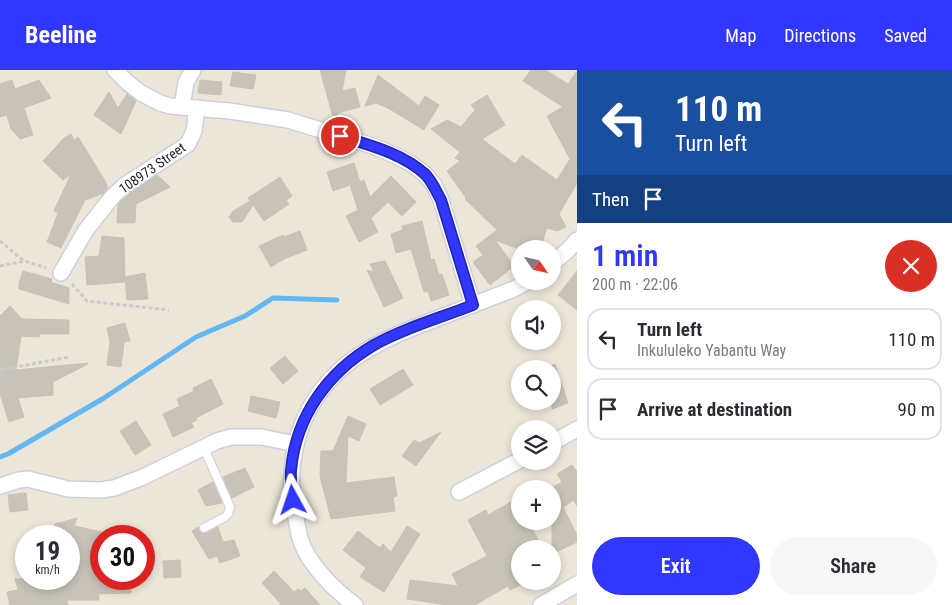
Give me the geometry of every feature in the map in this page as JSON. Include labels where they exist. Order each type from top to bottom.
[{"type":"street","points":[[115,70],[128,83],[152,100],[170,106],[270,116],[288,120],[373,146],[410,163],[425,174],[434,184],[441,200],[473,305]]},
{"type":"street","name":"108973 Street","points":[[61,273],[86,230],[113,196],[188,144],[194,131],[186,82],[192,70]]},
{"type":"street","points":[[561,256],[577,240]]},
{"type":"street","points":[[355,605],[326,580],[300,540],[293,500],[291,471],[296,444],[305,416],[316,397],[332,377],[353,358],[375,344],[400,332],[514,290]]},
{"type":"street","points":[[561,438],[577,429]]},
{"type":"street","points":[[0,486],[28,479],[56,487],[85,490],[108,489],[143,477],[231,437],[261,437],[296,444]]},
{"type":"street","points":[[459,492],[511,465]]},
{"type":"street","points":[[541,605],[577,584]]},
{"type":"lane","points":[[204,448],[230,507],[226,517],[204,528]]},
{"type":"path","points":[[0,242],[25,261],[61,273],[87,301],[168,310]]},
{"type":"path","points":[[0,266],[25,261]]},
{"type":"path","points":[[0,370],[68,357]]},
{"type":"building","points":[[320,70],[346,70],[342,91],[355,88],[360,107],[337,113],[335,124]]},
{"type":"building","points":[[531,70],[546,70],[568,84],[577,71],[577,183],[559,214],[566,227],[557,231],[547,228],[543,240],[511,240],[511,246],[495,240],[511,262],[511,268],[490,285],[473,262],[483,255],[476,246],[497,230],[465,199],[447,171],[460,161],[455,158],[460,152],[431,129],[447,120],[461,127],[475,110],[471,105],[487,95],[505,125],[482,139],[515,164],[522,155],[557,180],[570,159],[547,116],[563,107],[523,81]]},
{"type":"building","points":[[233,72],[256,75],[253,89],[230,86]]},
{"type":"building","points":[[378,75],[419,106],[425,96],[439,105],[424,130],[388,108],[376,103],[365,106]]},
{"type":"building","points":[[12,80],[15,89],[39,80],[51,98],[24,108],[33,135],[20,139],[11,129],[7,115],[0,117],[0,84]]},
{"type":"building","points":[[200,80],[222,82],[221,95],[198,93]]},
{"type":"building","points":[[109,92],[118,108],[127,94],[136,101],[121,134],[94,115]]},
{"type":"building","points":[[71,134],[74,140],[78,137],[108,188],[104,193],[85,200],[61,248],[47,242],[58,213],[54,211],[71,174],[63,180],[43,161],[64,138]]},
{"type":"building","points":[[354,163],[360,182],[364,180],[370,197],[391,176],[416,202],[402,216],[388,202],[371,218],[378,232],[359,242],[346,216],[358,210],[350,185],[333,191],[327,172]]},
{"type":"building","points":[[157,175],[170,187],[136,204],[135,223],[117,223],[118,205],[120,202],[131,192]]},
{"type":"building","points":[[280,177],[292,196],[286,200],[289,204],[264,221],[253,205],[242,222],[233,222],[229,217],[233,211],[250,201],[248,198]]},
{"type":"building","points":[[422,221],[431,260],[434,259],[439,275],[442,274],[449,295],[431,301],[428,291],[424,292],[411,249],[396,253],[391,234],[403,230],[402,226]]},
{"type":"building","points":[[300,231],[307,250],[284,259],[271,267],[259,246],[283,235],[284,237]]},
{"type":"building","points":[[102,236],[124,238],[125,282],[87,285],[85,257],[99,256]]},
{"type":"building","points":[[385,261],[403,298],[384,307],[367,270],[374,272],[370,264]]},
{"type":"building","points":[[23,271],[52,279],[51,282],[69,288],[69,304],[19,289]]},
{"type":"building","points":[[577,271],[577,310],[558,295]]},
{"type":"building","points":[[145,273],[148,299],[127,300],[125,277]]},
{"type":"building","points":[[10,306],[22,319],[69,320],[69,334],[40,334],[39,337],[21,336],[16,370],[88,364],[53,382],[53,395],[18,398],[24,417],[9,422],[0,394],[0,316]]},
{"type":"building","points":[[125,323],[130,341],[124,342],[121,367],[107,365],[110,342],[107,328]]},
{"type":"building","points":[[285,356],[298,371],[283,384],[270,368]]},
{"type":"building","points":[[403,369],[413,385],[380,405],[370,389]]},
{"type":"building","points":[[211,379],[223,404],[196,418],[197,420],[191,423],[194,427],[173,437],[163,414],[180,406],[177,399],[194,391],[193,388]]},
{"type":"building","points":[[561,382],[568,403],[561,406]]},
{"type":"building","points":[[251,396],[280,402],[276,418],[248,411]]},
{"type":"building","points":[[348,416],[366,424],[359,441],[348,436],[346,483],[394,477],[397,496],[393,497],[395,511],[331,519],[320,476],[321,451],[333,451]]},
{"type":"building","points":[[136,421],[151,445],[135,455],[120,431]]},
{"type":"building","points":[[441,432],[416,466],[402,456],[414,440],[419,443]]},
{"type":"building","points":[[572,465],[577,472],[577,506],[574,500],[563,507],[577,535],[577,542],[561,550],[561,540],[552,540],[552,530],[561,530],[562,482],[557,474]]},
{"type":"building","points":[[245,468],[254,487],[232,498],[223,477]]},
{"type":"building","points":[[213,482],[222,503],[206,506],[198,490]]},
{"type":"building","points":[[26,493],[28,510],[10,512],[8,495]]},
{"type":"building","points":[[511,502],[511,530],[533,530],[538,540],[511,540],[511,590],[508,586],[475,605],[447,605],[407,599],[410,580],[458,586],[452,574],[487,556],[468,520],[486,510],[488,515]]},
{"type":"building","points":[[77,518],[74,525],[55,524]]},
{"type":"building","points":[[407,526],[420,534],[384,592],[360,577],[366,568],[343,550],[358,531],[380,548],[383,544],[391,552]]},
{"type":"building","points":[[80,527],[90,529],[90,590],[131,590],[131,593],[99,594],[99,600],[67,600],[68,605],[10,605],[7,592],[37,590],[38,594],[39,590],[80,590]]},
{"type":"building","points":[[198,527],[199,531],[204,534],[218,527],[223,542],[234,540],[240,556],[220,563],[217,556],[209,559],[192,531]]},
{"type":"building","points":[[180,560],[181,577],[164,578],[163,561]]},
{"type":"building","points":[[274,571],[294,592],[305,588],[320,605],[279,605],[281,604],[262,583]]},
{"type":"waterway","points":[[0,457],[104,398],[196,337],[245,316],[273,298],[337,300]]},
{"type":"route","points":[[293,500],[291,471],[296,444],[305,416],[316,397],[332,377],[353,358],[375,344],[400,332],[473,305],[441,200],[434,184],[425,174],[410,163],[373,146],[340,136]]}]
